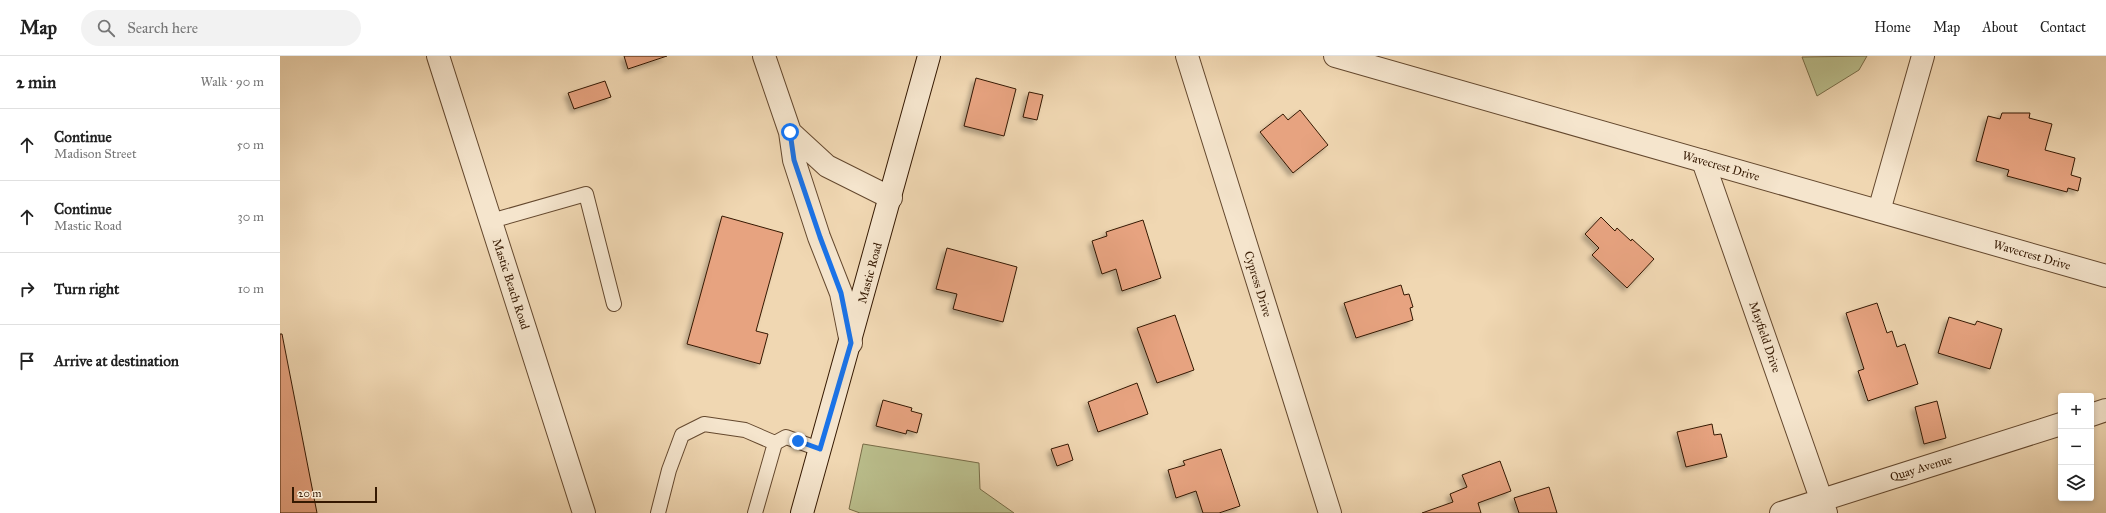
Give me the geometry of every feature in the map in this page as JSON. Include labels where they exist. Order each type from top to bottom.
[{"type":"street","name":"Mastic Beach Road","points":[[438,56],[584,513]]},
{"type":"street","points":[[764,56],[790,132],[794,160],[841,293],[851,343]]},
{"type":"street","name":"Mastic Road","points":[[802,513],[851,343],[929,56]]},
{"type":"street","name":"Cypress Drive","points":[[1187,56],[1330,513]]},
{"type":"street","name":"Wavecrest Drive","points":[[1335,56],[2106,276]]},
{"type":"street","points":[[1880,211],[1923,56]]},
{"type":"street","points":[[790,132],[827,166],[891,198]]},
{"type":"street","name":"Mayfield Drive","points":[[1703,161],[1823,506]]},
{"type":"street","points":[[2094,414],[2106,410]]},
{"type":"street","name":"Quay Avenue","points":[[1781,513],[1823,506],[2058,425]]},
{"type":"lane","points":[[491,221],[586,194],[614,304]]},
{"type":"lane","points":[[658,513],[669,470],[682,436],[704,424],[745,430],[774,443]]},
{"type":"lane","points":[[755,513],[774,443],[786,437],[820,449]]},
{"type":"green space","points":[[1867,56],[1859,70],[1817,96],[1802,57]]},
{"type":"green space","points":[[863,444],[979,463],[980,489],[1014,513],[860,513],[849,509]]},
{"type":"building","points":[[624,56],[667,56],[628,69]]},
{"type":"building","points":[[976,78],[1016,89],[1004,136],[964,126]]},
{"type":"building","points":[[605,81],[611,97],[574,109],[568,93]]},
{"type":"building","points":[[1029,92],[1043,95],[1037,120],[1023,117]]},
{"type":"building","points":[[1300,110],[1328,145],[1293,173],[1260,132],[1283,114],[1288,120]]},
{"type":"building","points":[[2002,113],[2030,113],[2029,118],[2052,124],[2045,150],[2075,158],[2071,175],[2081,178],[2078,191],[2068,188],[2067,192],[2007,176],[2009,170],[1976,161],[1988,116],[2000,119]]},
{"type":"building","points":[[722,216],[783,233],[756,331],[768,334],[760,364],[687,344]]},
{"type":"building","points":[[1601,217],[1615,231],[1617,228],[1631,241],[1632,239],[1654,259],[1627,288],[1592,255],[1599,248],[1585,234]]},
{"type":"building","points":[[1143,220],[1161,278],[1122,291],[1116,269],[1102,274],[1092,241],[1107,236],[1106,232]]},
{"type":"building","points":[[947,248],[1017,267],[1003,322],[953,309],[957,294],[936,289]]},
{"type":"building","points":[[1401,285],[1404,295],[1409,294],[1413,307],[1410,308],[1413,320],[1356,338],[1344,303]]},
{"type":"building","points":[[1877,303],[1887,333],[1892,331],[1897,347],[1905,344],[1918,384],[1868,401],[1858,371],[1864,369],[1846,313]]},
{"type":"building","points":[[1175,315],[1194,370],[1157,383],[1137,328]]},
{"type":"building","points":[[1949,317],[1975,325],[1977,321],[2002,329],[1990,369],[1938,353]]},
{"type":"building","points":[[280,334],[282,334],[317,513],[280,513]]},
{"type":"building","points":[[1137,383],[1148,414],[1098,432],[1088,402]]},
{"type":"building","points":[[883,400],[912,408],[911,411],[922,414],[917,433],[907,430],[906,434],[876,426]]},
{"type":"building","points":[[1937,401],[1946,438],[1924,444],[1915,407]]},
{"type":"building","points":[[1712,424],[1714,435],[1721,434],[1727,457],[1686,467],[1677,432]]},
{"type":"building","points":[[1068,444],[1073,460],[1057,466],[1051,449]]},
{"type":"building","points":[[1221,449],[1240,506],[1219,513],[1203,513],[1196,491],[1176,498],[1168,470],[1185,465],[1183,461]]},
{"type":"building","points":[[1500,461],[1511,491],[1478,503],[1481,513],[1422,513],[1453,502],[1450,494],[1467,487],[1462,475]]},
{"type":"building","points":[[1549,487],[1557,513],[1519,513],[1514,498]]},
{"type":"route","points":[[790,132],[794,160],[841,293],[851,343],[820,449],[798,441]]}]
